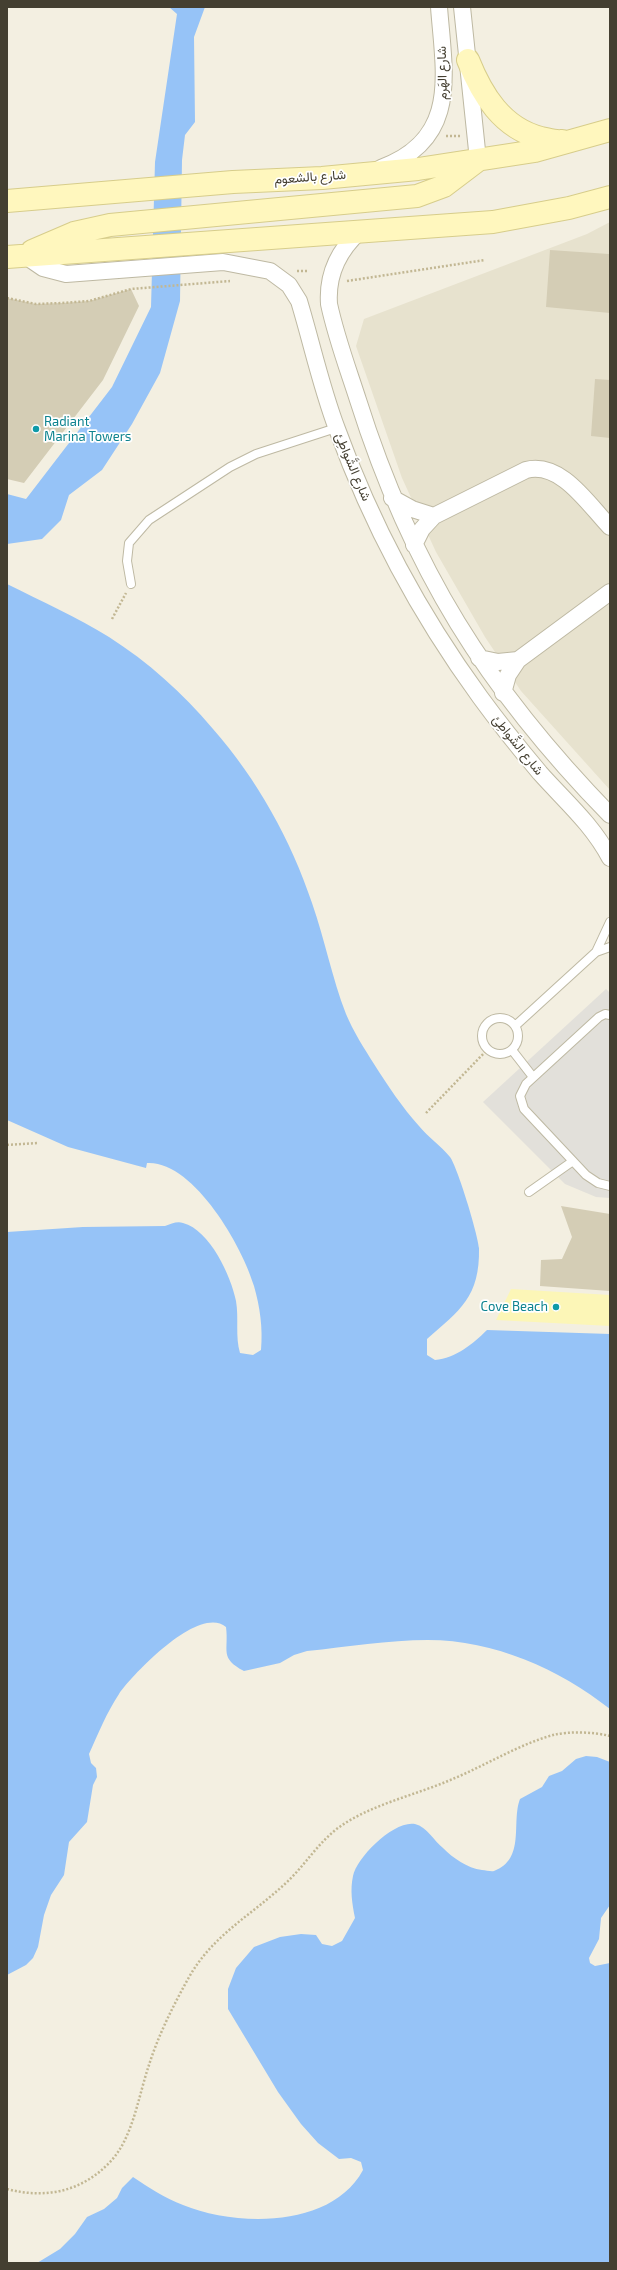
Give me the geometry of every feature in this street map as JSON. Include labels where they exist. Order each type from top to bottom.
[{"type":"main road","points":[[468,60],[477,83],[489,102],[503,118],[517,128],[535,136],[558,142],[589,137]]},
{"type":"main road","name":"شارع بالشعوم","points":[[7,201],[233,182],[322,178],[418,169],[535,151],[610,130]]},
{"type":"main road","points":[[15,256],[56,239],[92,228],[110,225],[417,196],[450,182],[478,160]]},
{"type":"main road","points":[[15,256],[105,250],[222,252],[360,232],[494,222],[569,208],[610,197]]},
{"type":"street","name":"شارع الهَرم","points":[[367,173],[398,162],[420,144],[434,126],[442,108],[445,82],[439,7]]},
{"type":"street","name":"شارع الهَرم","points":[[462,7],[478,160]]},
{"type":"street","name":"شارع الشَّواطِئ","points":[[360,232],[344,247],[334,266],[329,286],[329,304],[364,419],[392,498],[414,545],[452,616],[503,693],[564,767],[610,815]]},
{"type":"street","name":"شارع الشَّواطِئ","points":[[15,256],[54,272],[66,274],[112,271],[222,252],[270,271],[282,278],[294,292],[302,310],[336,428],[372,512],[396,561],[451,655],[509,736],[541,774],[586,821],[610,858]]},
{"type":"street","points":[[414,545],[422,529],[434,516],[526,470],[540,468],[561,476],[610,527]]},
{"type":"street","name":"شارع الشَّواطِئ","points":[[392,498],[412,509],[434,516]]},
{"type":"street","points":[[479,658],[498,662],[518,660],[610,592]]},
{"type":"street","name":"شارع الشَّواطِئ","points":[[503,693],[508,675],[518,660]]},
{"type":"lane","points":[[131,584],[127,561],[130,543],[149,520],[230,467],[256,454],[336,428]]},
{"type":"lane","points":[[515,1026],[596,952],[610,922]]},
{"type":"lane","points":[[596,952],[610,947]]},
{"type":"lane","points":[[610,1015],[602,1014],[533,1076],[522,1089],[521,1103],[524,1109],[592,1179],[610,1186]]},
{"type":"lane","points":[[500,1018],[508,1020],[515,1026],[518,1034],[517,1043],[512,1050],[504,1054],[495,1054],[487,1050],[482,1043],[481,1034],[484,1026],[491,1020],[500,1018]]},
{"type":"lane","points":[[512,1050],[533,1076]]},
{"type":"lane","points":[[529,1192],[573,1161]]},
{"type":"path","points":[[442,136],[461,136]]},
{"type":"path","points":[[346,281],[484,260]]},
{"type":"path","points":[[7,298],[36,304],[89,301],[131,290],[235,280]]},
{"type":"path","points":[[112,619],[131,584]]},
{"type":"path","points":[[426,1113],[487,1050]]},
{"type":"path","points":[[7,1145],[38,1143]]},
{"type":"path","points":[[7,2189],[24,2194],[48,2194],[71,2189],[92,2178],[110,2162],[123,2143],[149,2063],[189,1978],[207,1951],[225,1932],[279,1890],[337,1829],[365,1812],[426,1790],[514,1750],[555,1735],[598,1733],[610,1736]]},
{"type":"shaded area","points":[[610,222],[610,790],[521,691],[485,637],[436,552],[402,478],[356,346],[364,319],[587,234]]},
{"type":"shaded area","points":[[606,989],[610,993],[610,1198],[596,1197],[565,1184],[483,1102]]},
{"type":"sand","name":"Cove Beach","points":[[511,1289],[610,1295],[610,1326],[496,1320]]},
{"type":"water","points":[[169,7],[205,7],[194,37],[195,122],[185,135],[182,160],[180,301],[160,373],[132,424],[102,470],[69,495],[61,520],[42,539],[7,544],[7,494],[26,499],[112,387],[151,307],[155,162],[177,14]]},
{"type":"water","points":[[7,584],[72,616],[109,637],[164,679],[190,703],[229,748],[258,789],[283,833],[304,879],[317,917],[341,1000],[352,1027],[374,1064],[401,1104],[423,1130],[450,1157],[462,1186],[478,1240],[478,1265],[472,1291],[458,1310],[427,1339],[427,1355],[435,1360],[443,1359],[464,1350],[487,1330],[610,1334],[610,1709],[569,1681],[525,1660],[501,1651],[453,1641],[398,1641],[307,1651],[294,1655],[280,1663],[244,1671],[231,1662],[228,1658],[226,1627],[214,1623],[200,1625],[184,1633],[153,1657],[127,1684],[111,1708],[89,1754],[91,1763],[96,1768],[97,1777],[93,1785],[87,1822],[69,1842],[64,1875],[51,1895],[44,1915],[38,1947],[33,1958],[26,1965],[7,1975],[7,1232],[83,1227],[165,1226],[181,1222],[193,1227],[202,1235],[218,1255],[224,1267],[236,1301],[240,1353],[253,1355],[261,1350],[262,1334],[258,1302],[254,1286],[239,1250],[214,1209],[198,1190],[182,1175],[164,1166],[147,1163],[146,1168],[68,1147],[7,1120]]},
{"type":"water","points":[[586,1756],[597,1757],[610,1762],[610,1905],[601,1918],[599,1939],[589,1958],[590,1963],[595,1966],[610,1963],[610,2263],[37,2263],[60,2249],[75,2234],[87,2217],[104,2209],[117,2198],[122,2188],[133,2177],[157,2192],[183,2205],[205,2212],[230,2217],[256,2219],[282,2218],[307,2212],[329,2203],[349,2189],[363,2170],[361,2162],[351,2158],[339,2159],[318,2143],[301,2124],[278,2092],[228,2009],[228,1989],[236,1968],[254,1947],[280,1937],[301,1934],[316,1935],[322,1944],[332,1946],[342,1941],[355,1918],[352,1902],[352,1881],[356,1868],[361,1859],[378,1841],[387,1834],[406,1824],[415,1824],[423,1828],[451,1855],[471,1867],[494,1871],[504,1865],[510,1858],[514,1849],[520,1799],[542,1787],[549,1776],[562,1771],[576,1759]]},
{"type":"building","points":[[550,250],[609,254],[610,313],[546,307]]},
{"type":"building","name":"Radiant Marina Towers","points":[[131,289],[139,306],[103,380],[24,483],[7,479],[7,298],[36,304],[62,303],[89,301]]},
{"type":"building","points":[[595,379],[610,380],[610,438],[591,436]]},
{"type":"building","name":"Cove Beach","points":[[561,1206],[610,1214],[610,1291],[540,1286],[541,1260],[562,1259],[572,1237]]},
{"type":"place","name":"Radiant Marina Towers","points":[[36,429]]},
{"type":"place","name":"Cove Beach","points":[[556,1307]]}]
